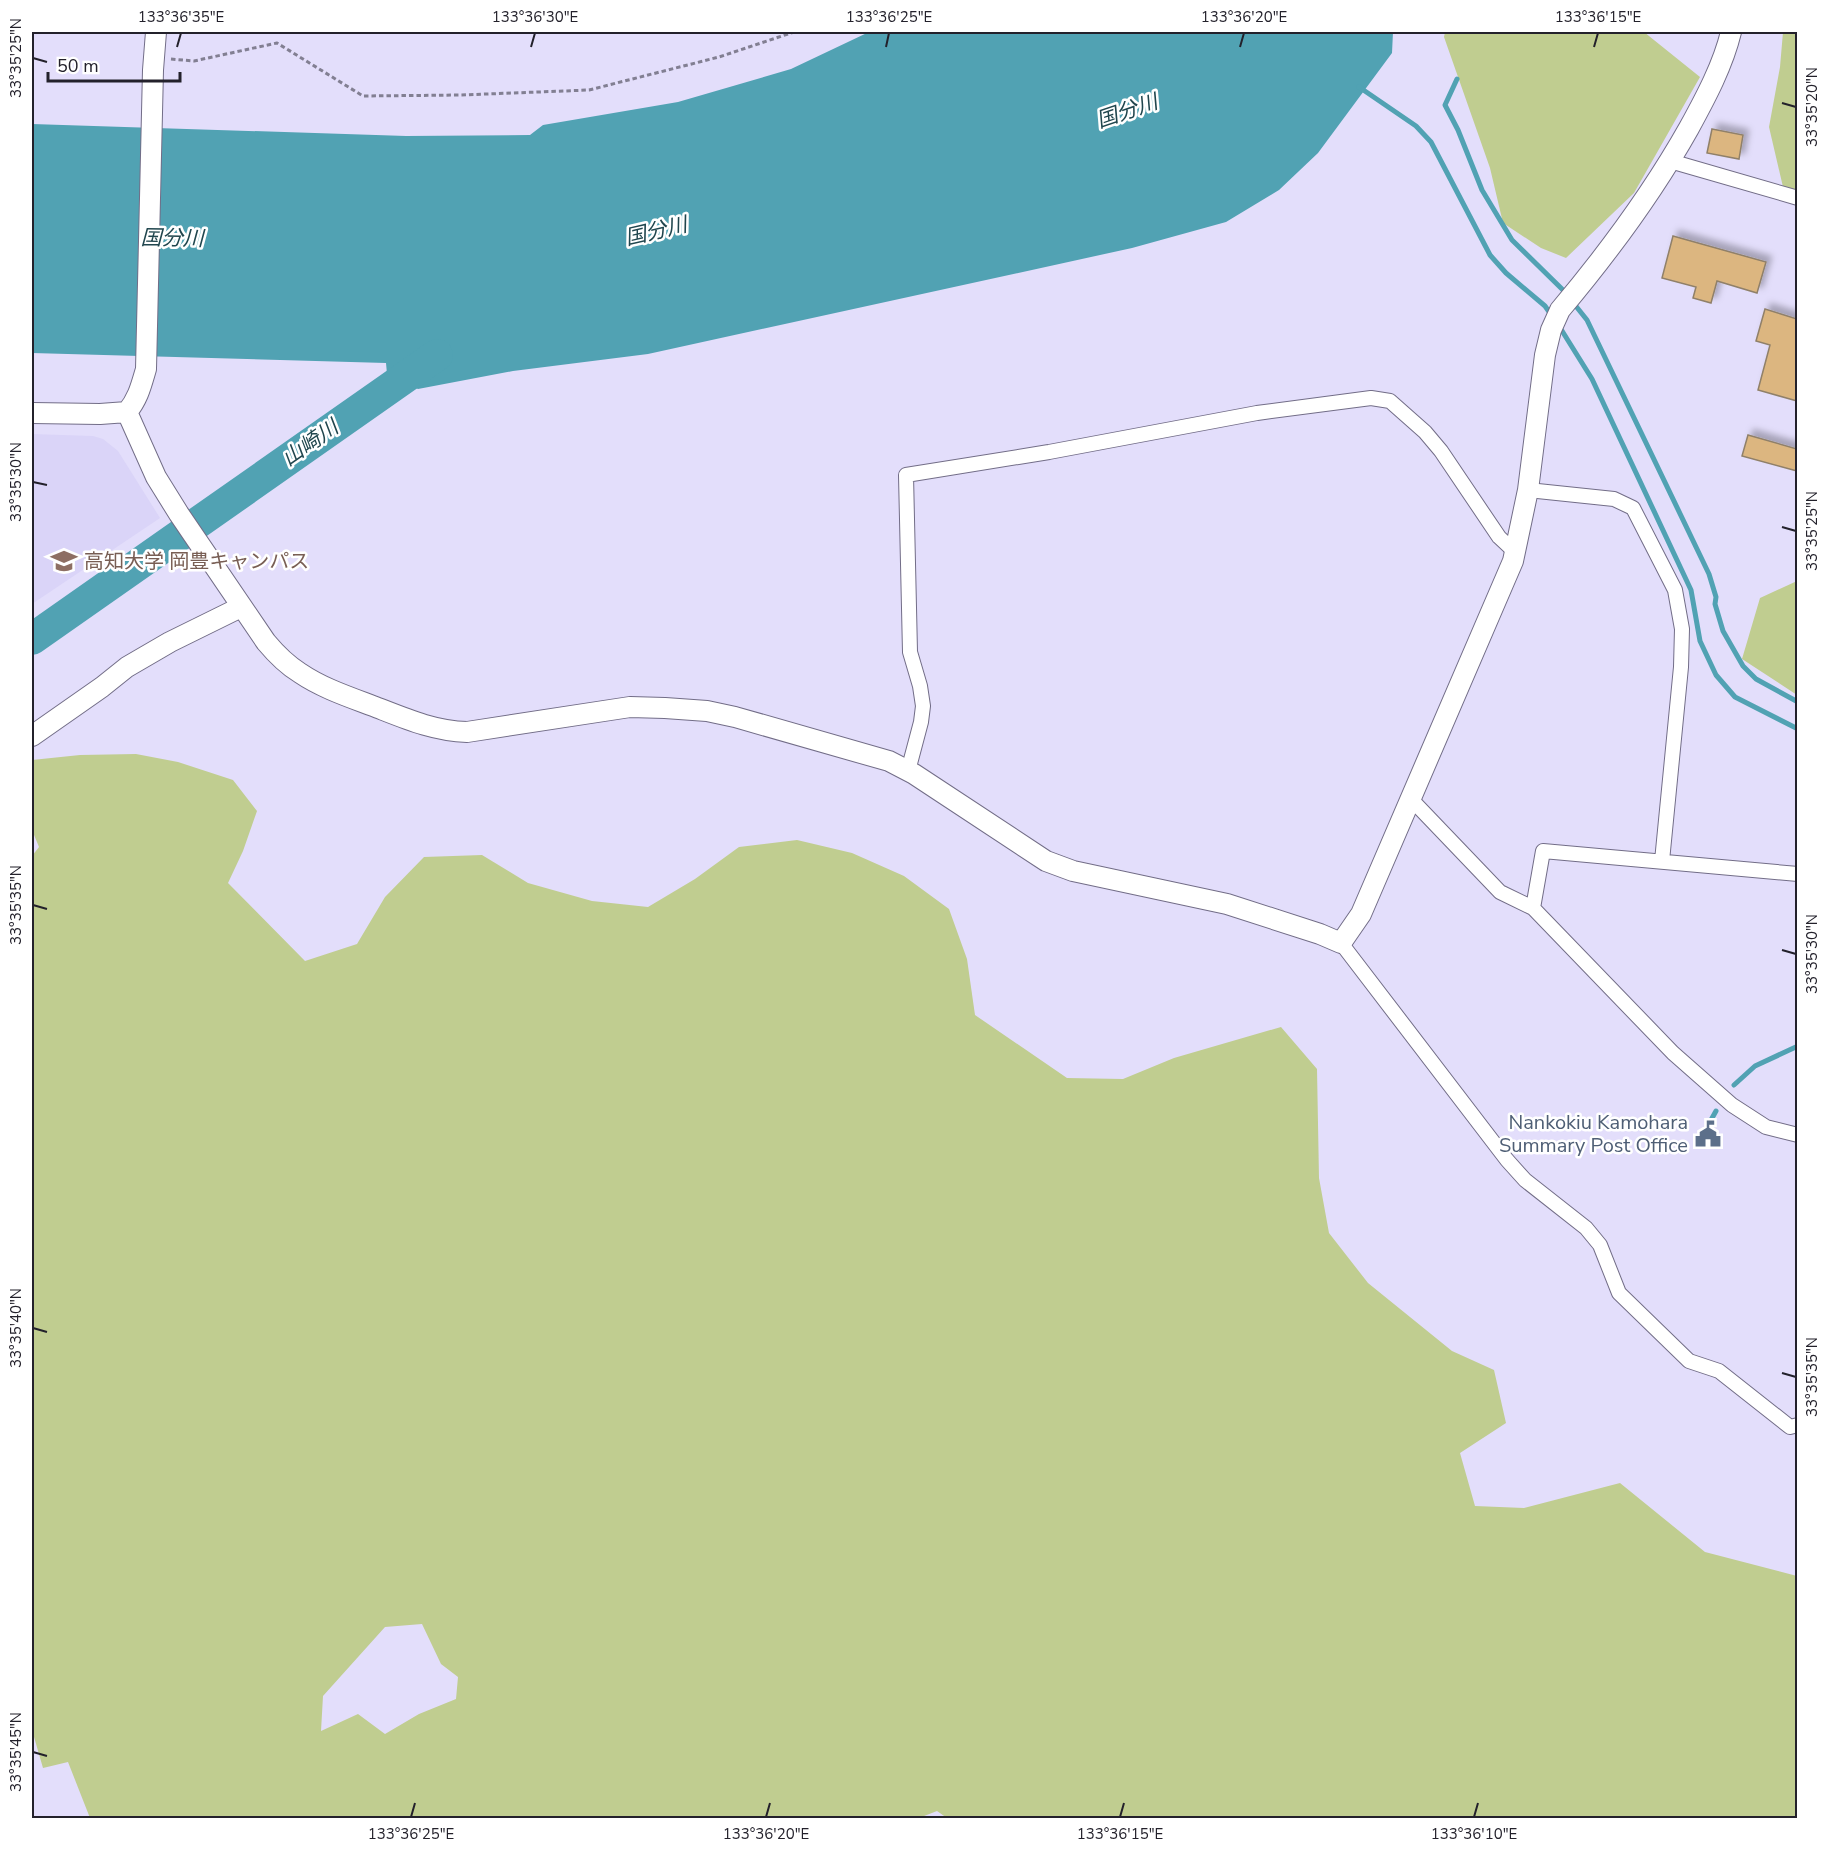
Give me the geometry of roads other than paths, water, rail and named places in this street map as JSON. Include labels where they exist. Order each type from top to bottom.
[{"type":"street","points":[[32,413],[126,412],[136,401],[141,387],[146,369],[147,347],[156,32]]},
{"type":"street","points":[[1341,943],[1361,914],[1513,561],[1528,490],[1542,377],[1551,330],[1565,304],[1639,208],[1670,161],[1704,102],[1727,49],[1731,32]]},
{"type":"street","points":[[1670,161],[1797,198]]},
{"type":"street","points":[[909,771],[923,706],[910,652],[906,475],[1049,452],[1257,413],[1371,398],[1390,401],[1425,432],[1441,451],[1499,537],[1515,552]]},
{"type":"street","points":[[126,412],[156,477],[266,642],[282,660],[301,674],[354,699],[424,726],[447,731],[467,732],[630,707],[707,711],[746,720],[889,761],[909,771],[1046,861],[1073,871],[1227,904],[1341,943],[1507,1160],[1525,1180],[1586,1228],[1600,1245],[1619,1293],[1689,1361],[1719,1371],[1790,1427],[1797,1425]]},
{"type":"street","points":[[1528,490],[1614,499],[1633,508],[1675,590],[1682,629],[1681,668],[1662,861]]},
{"type":"street","points":[[32,736],[127,667],[170,642],[241,607]]},
{"type":"street","points":[[1410,798],[1500,892],[1533,908],[1673,1053],[1732,1105],[1766,1127],[1797,1135]]},
{"type":"street","points":[[1533,908],[1542,851],[1797,874]]},
{"type":"water","name":"国分川","points":[[869,32],[1393,32],[1392,53],[1318,153],[1279,190],[1226,222],[1132,248],[648,354],[513,371],[418,389],[387,374],[386,363],[32,353],[32,124],[406,136],[530,135],[543,125],[678,102],[791,69]]},
{"type":"waterway","points":[[1457,79],[1445,105],[1458,130],[1482,190],[1512,240],[1563,290],[1587,320],[1709,574],[1723,631],[1743,666],[1756,679],[1798,702]]},
{"type":"waterway","points":[[1359,87],[1416,126],[1431,142],[1490,255],[1506,273],[1545,306],[1552,316]]},
{"type":"waterway","points":[[1559,326],[1592,379],[1691,590],[1700,641],[1716,675],[1735,697],[1798,729]]},
{"type":"waterway","name":"山崎川","points":[[32,639],[437,355]]},
{"type":"waterway","points":[[1734,1085],[1755,1066],[1798,1046]]},
{"type":"waterway","points":[[1711,1120],[1716,1111]]},
{"type":"place","name":"高知大学 岡豊キャンパス","points":[[64,561]]},
{"type":"place","name":"Nankokiu Kamohara Summary Post Office","points":[[1708,1134]]}]
